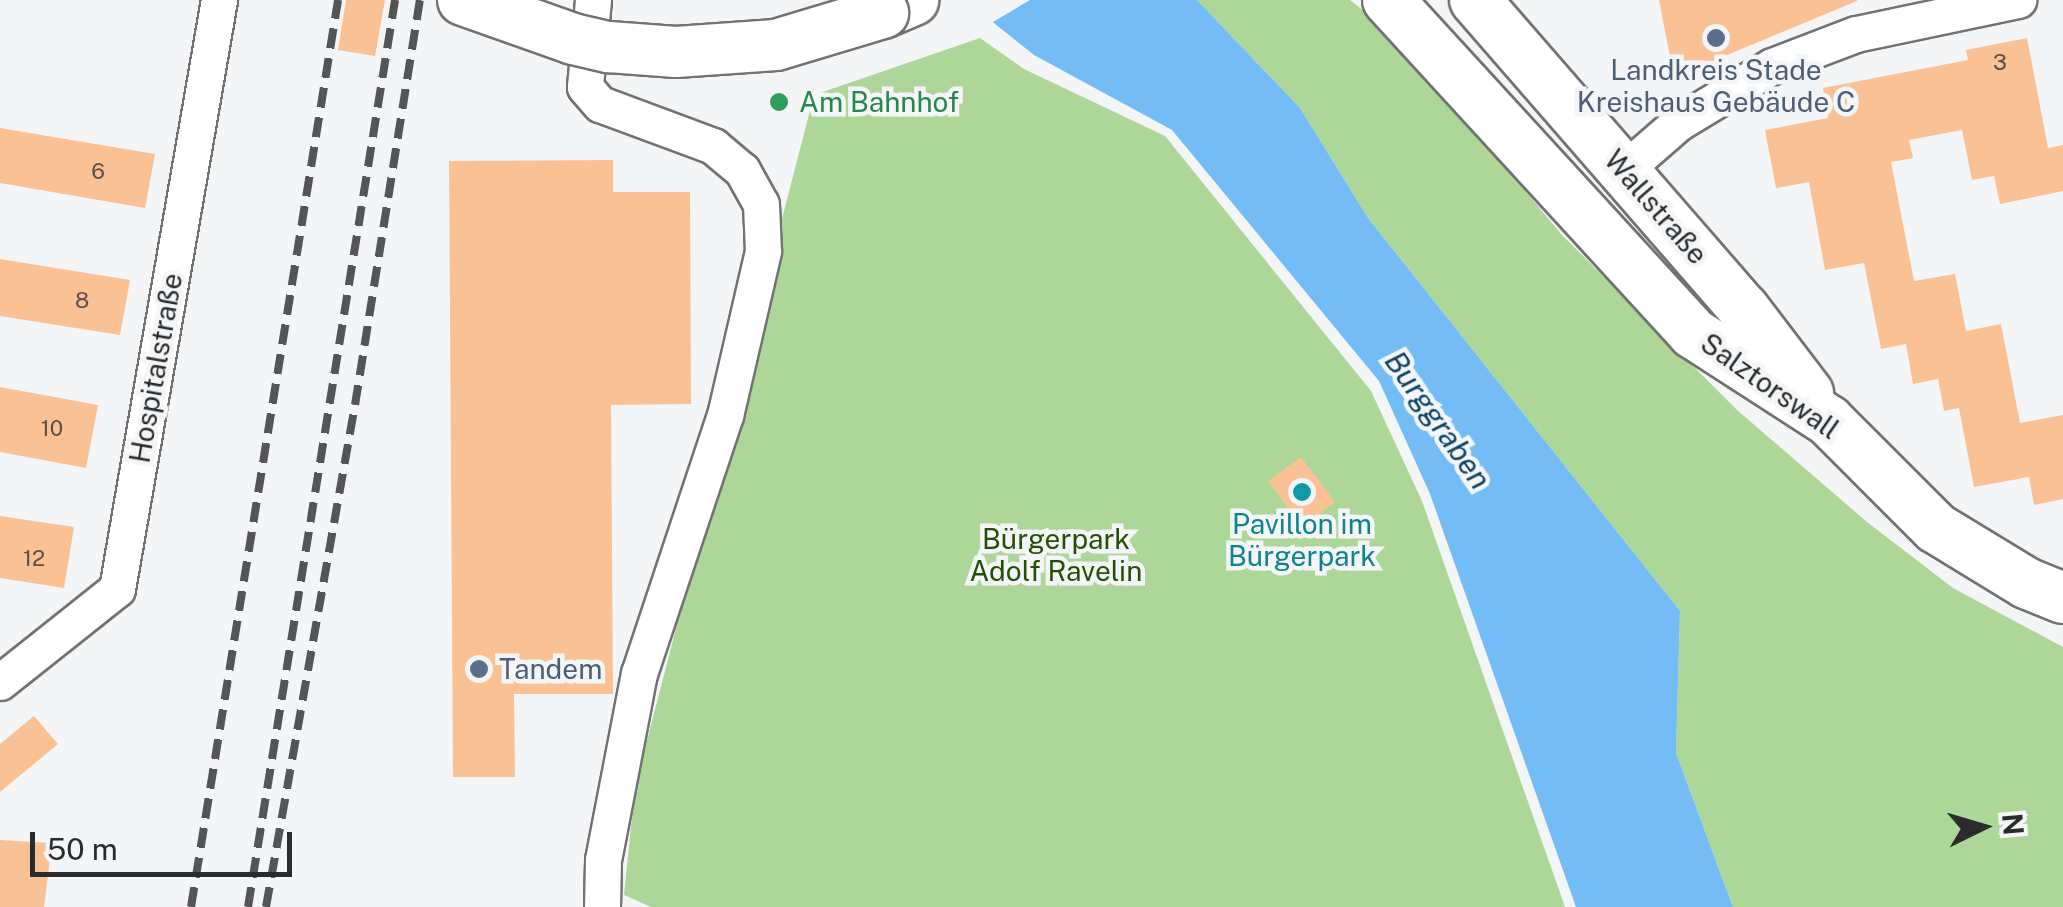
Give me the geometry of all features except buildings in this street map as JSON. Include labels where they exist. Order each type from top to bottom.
[{"type":"main road","points":[[464,0],[538,29],[609,47],[710,52],[794,40],[913,0]]},
{"type":"main road","name":"Salztorswall","points":[[1388,0],[1693,333],[1829,421],[1936,528],[2026,583],[2063,598]]},
{"type":"main road","name":"Wallstraße","points":[[1475,0],[1744,309],[1829,421]]},
{"type":"main road","points":[[1579,208],[1624,170]]},
{"type":"street","name":"Hospitalstraße","points":[[0,682],[117,590],[219,0]]},
{"type":"street","points":[[593,0],[584,86],[600,104],[713,146],[742,170],[761,204],[763,251],[725,415],[640,673],[603,860],[602,907]]},
{"type":"street","points":[[1624,170],[1678,123],[1772,66],[1856,34],[2018,0]]},
{"type":"green space","points":[[1197,0],[1350,0],[1396,36],[1562,235],[1737,410],[1867,522],[1953,588],[2063,647],[2063,907],[1733,907],[1676,753],[1680,611],[1368,218],[1300,108]]},
{"type":"green space","name":"Bürgerpark Adolf Ravelin","points":[[980,38],[1024,69],[1165,136],[1371,391],[1422,501],[1565,907],[651,907],[624,895],[635,787],[814,95]]},
{"type":"water","name":"Burggraben","points":[[965,0],[1197,0],[1300,108],[1368,218],[1680,611],[1676,753],[1733,907],[1576,907],[1430,494],[1379,381],[1172,130],[1034,55]]},
{"type":"pier","points":[[960,0],[1030,0],[988,25]]},
{"type":"railway","points":[[191,907],[338,0]]},
{"type":"railway","points":[[248,907],[395,0]]},
{"type":"railway","points":[[266,907],[355,405],[420,0]]},
{"type":"place","name":"Landkreis Stade Kreishaus Gebäude C","points":[[1716,38]]},
{"type":"place","name":"Am Bahnhof","points":[[779,102]]},
{"type":"place","name":"Pavillon im Bürgerpark","points":[[1302,492]]},
{"type":"place","name":"Tandem","points":[[479,669]]}]
